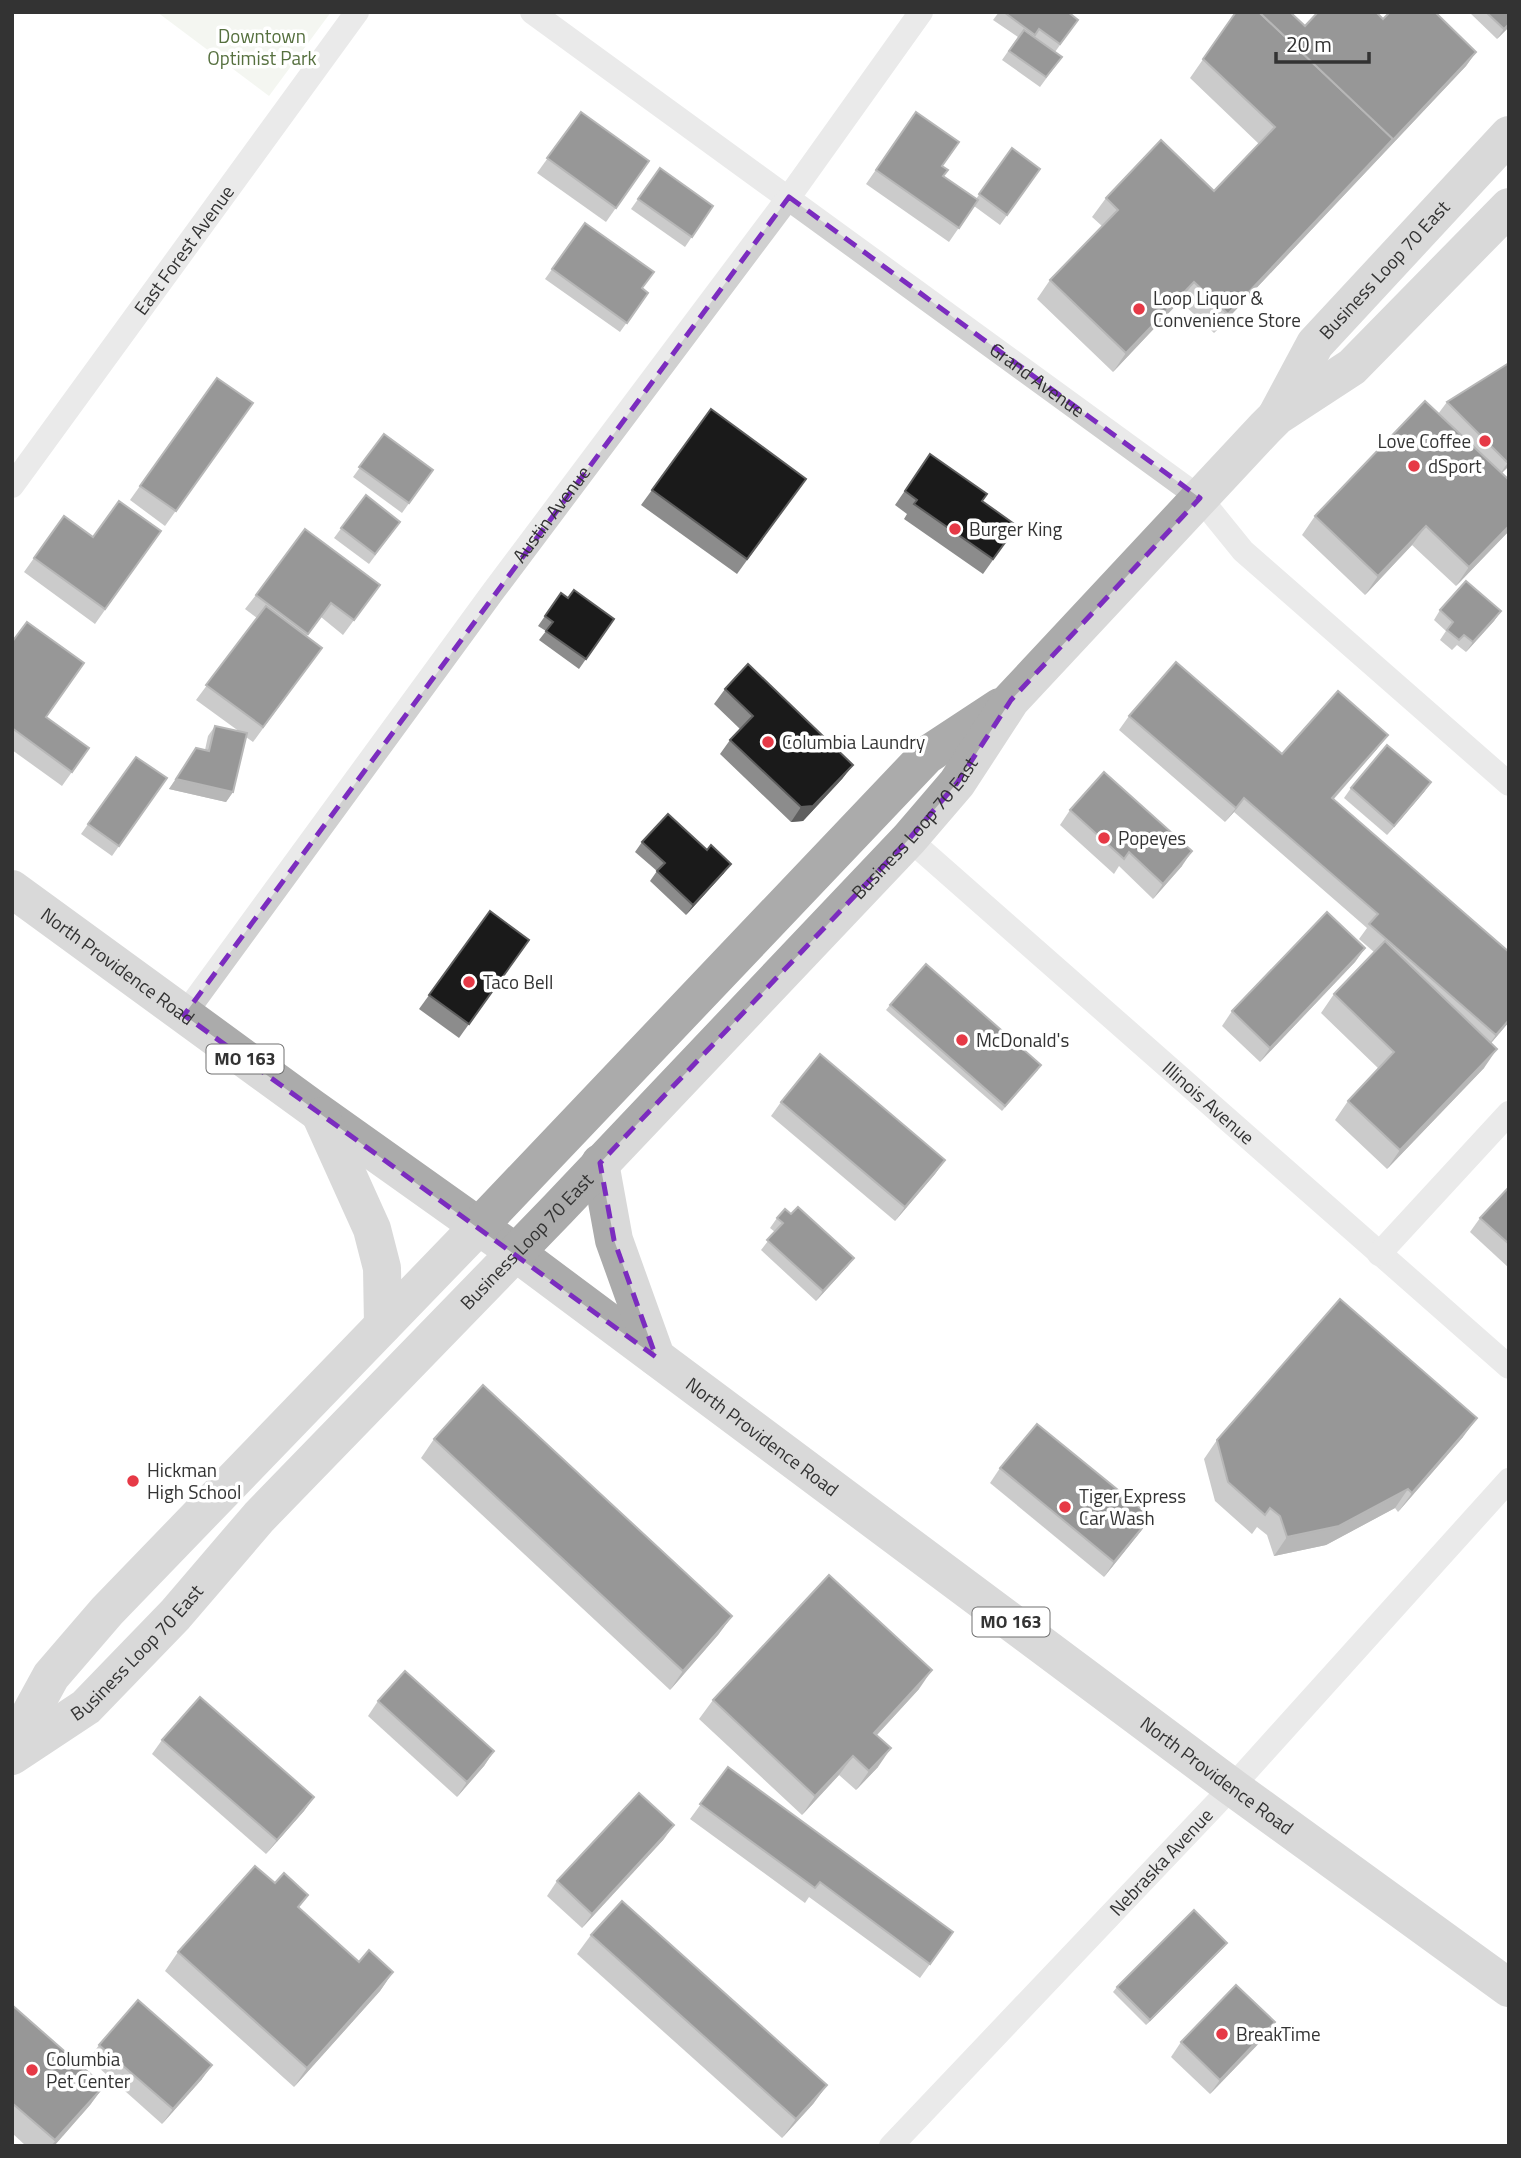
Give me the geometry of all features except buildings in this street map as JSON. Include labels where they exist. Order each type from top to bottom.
[{"type":"main road","name":"Business Loop 70 East","points":[[1276,416],[1315,344],[1509,135]]},
{"type":"main road","name":"Business Loop 70 East","points":[[12,1756],[86,1707],[175,1615],[259,1517],[909,839],[957,783],[1011,700],[1276,416],[1352,367],[1509,207]]},
{"type":"main road","name":"Business Loop 70 East","points":[[12,1747],[51,1676],[107,1611],[479,1226],[927,755],[1011,700]]},
{"type":"main road","name":"North Providence Road","points":[[12,889],[320,1114],[515,1252],[1232,1787],[1509,1988]]},
{"type":"main road","points":[[320,1114],[372,1229],[382,1268],[383,1325]]},
{"type":"main road","points":[[600,1163],[614,1240],[656,1357]]},
{"type":"street","name":"East Forest Avenue","points":[[12,486],[357,12]]},
{"type":"street","name":"Grand Avenue","points":[[532,12],[1200,498],[1243,551],[1509,784]]},
{"type":"street","name":"Austin Avenue","points":[[184,1015],[492,593],[789,197],[921,12]]},
{"type":"street","name":"Illinois Avenue","points":[[909,839],[1509,1367]]},
{"type":"street","points":[[1379,1254],[1509,1113]]},
{"type":"street","name":"Nebraska Avenue","points":[[891,2146],[1232,1787],[1509,1480]]},
{"type":"highlighted area","points":[[789,197],[1200,498],[1011,700],[957,783],[909,839],[600,1163],[614,1240],[656,1357],[184,1015]]},
{"type":"green space","name":"Downtown Optimist Park","points":[[157,12],[331,12],[269,96]]},
{"type":"place","name":"Loop Liquor & Convenience Store","points":[[1139,309]]},
{"type":"place","name":"Love Coffee","points":[[1485,441]]},
{"type":"place","name":"dSport","points":[[1414,466]]},
{"type":"place","name":"Burger King","points":[[955,529]]},
{"type":"place","name":"Columbia Laundry","points":[[768,742]]},
{"type":"place","name":"Popeyes","points":[[1104,838]]},
{"type":"place","name":"Taco Bell","points":[[469,982]]},
{"type":"place","name":"McDonald's","points":[[962,1040]]},
{"type":"place","name":"Hickman High School","points":[[133,1481]]},
{"type":"place","name":"Tiger Express Car Wash","points":[[1065,1507]]},
{"type":"place","name":"BreakTime","points":[[1222,2034]]},
{"type":"place","name":"Columbia Pet Center","points":[[32,2070]]}]
